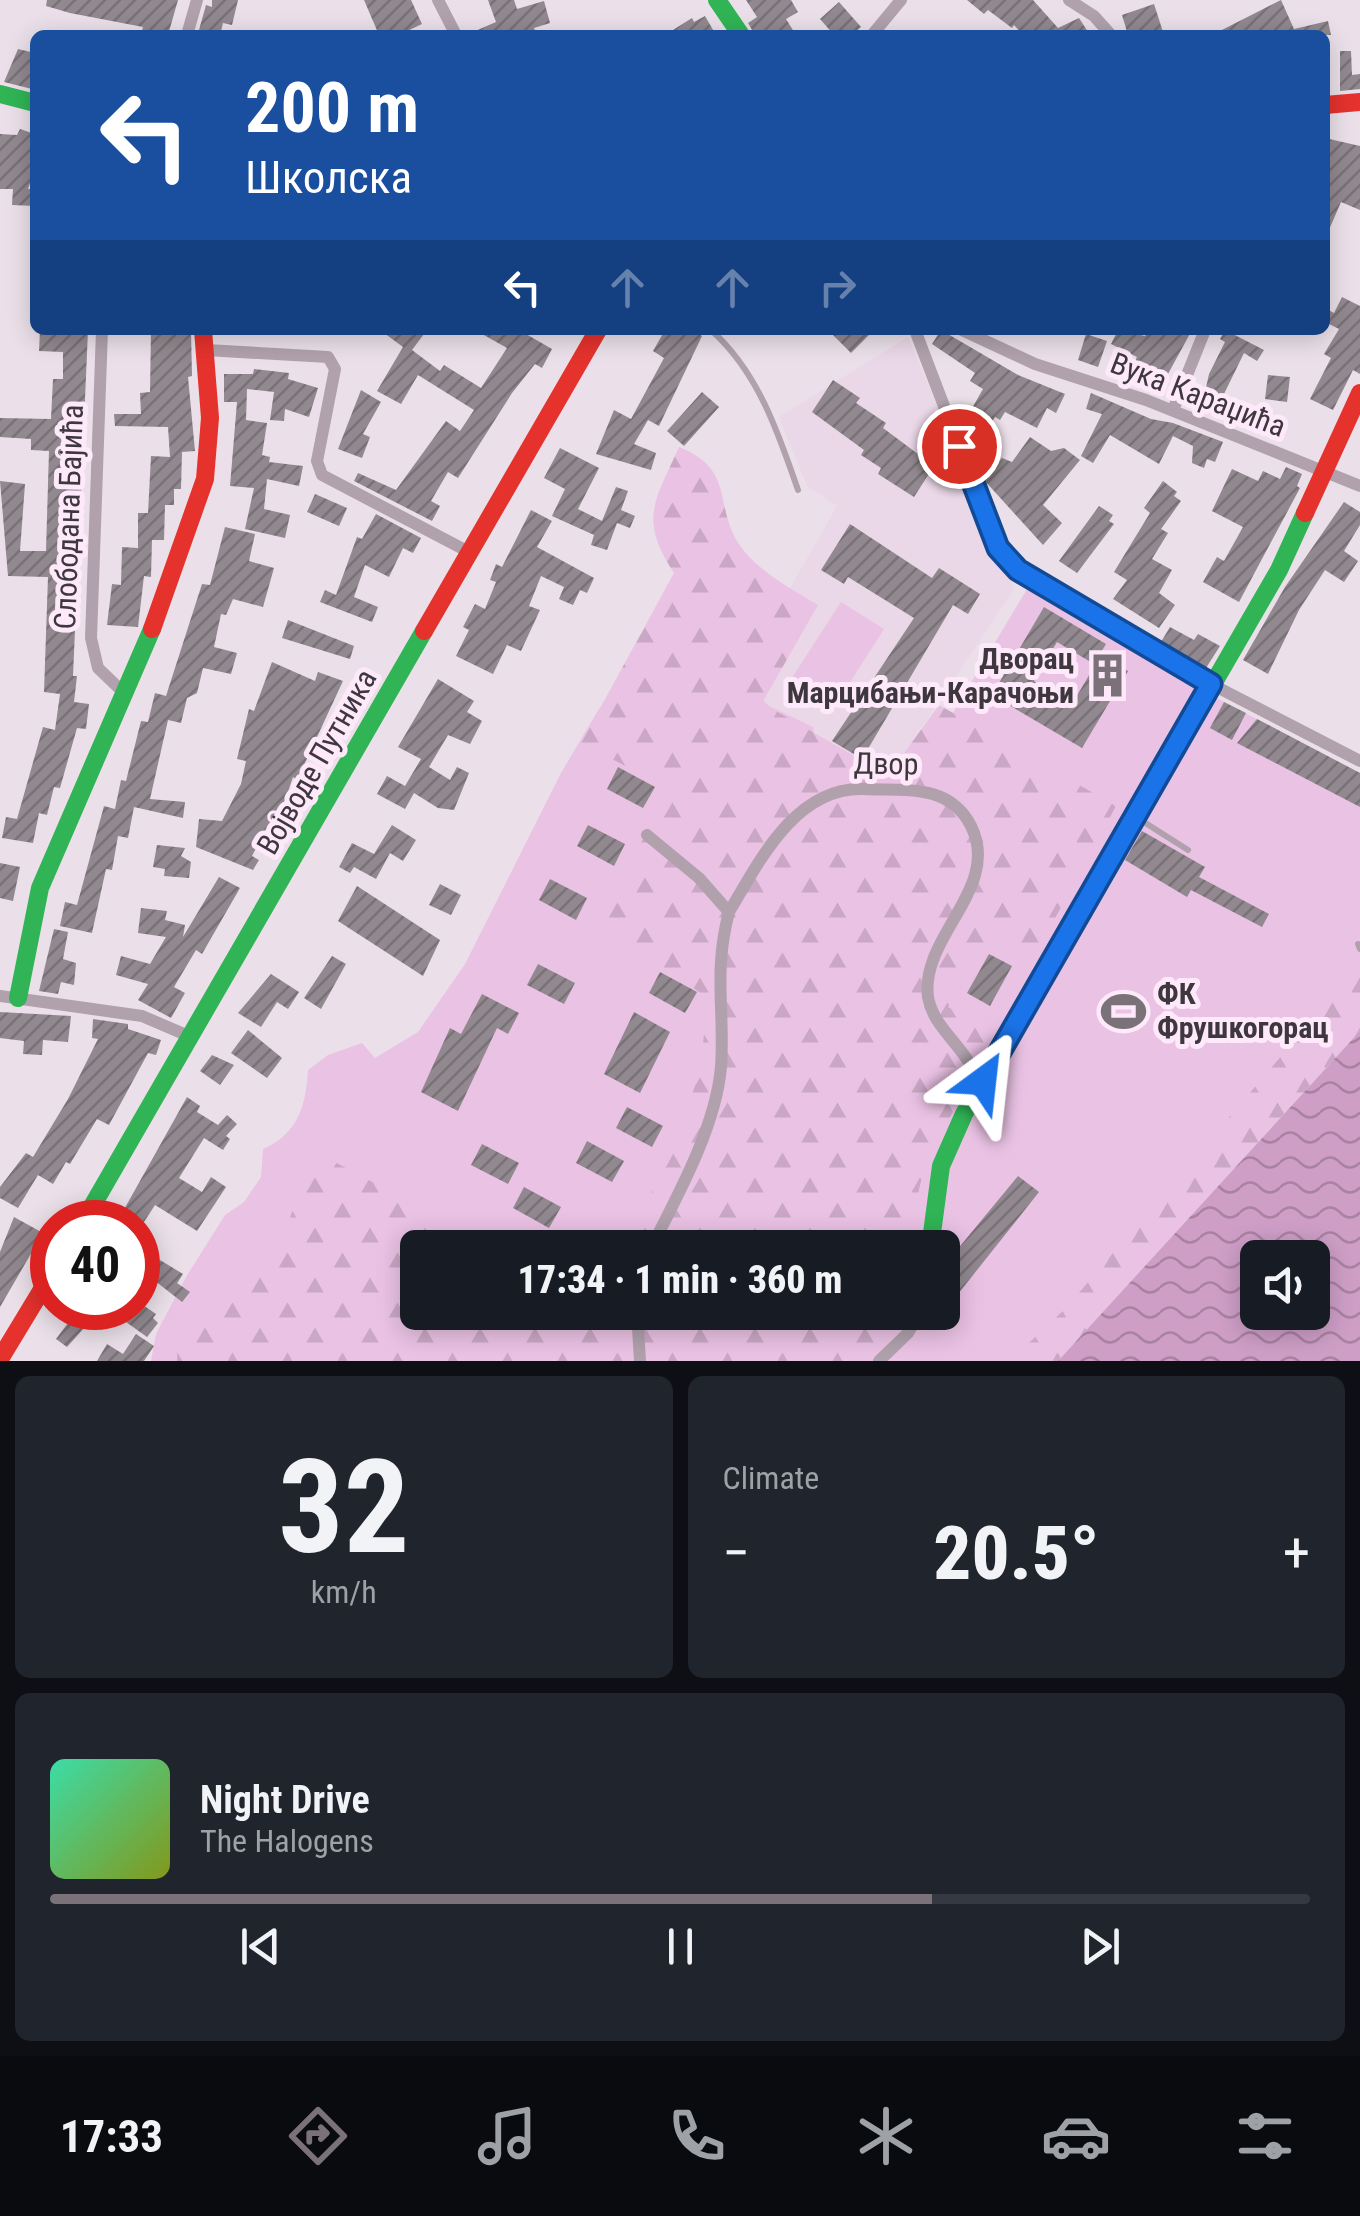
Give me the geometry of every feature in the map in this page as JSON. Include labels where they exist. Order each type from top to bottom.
[{"type":"street","points":[[188,30],[197,0]]},
{"type":"street","points":[[438,0],[453,30]]},
{"type":"street","points":[[717,0],[738,30]]},
{"type":"street","points":[[876,30],[900,0]]},
{"type":"street","points":[[1068,0],[1094,16],[1107,30]]},
{"type":"street","points":[[0,94],[30,102]]},
{"type":"street","points":[[1330,105],[1360,102]]},
{"type":"street","name":"Слободана Бајића","points":[[102,335],[91,638],[103,676],[124,694]]},
{"type":"street","points":[[191,1037],[142,1016],[9,997],[40,888],[180,557],[204,479],[210,418],[204,335]]},
{"type":"street","name":"Војводе Путника","points":[[96,1200],[595,335]]},
{"type":"street","points":[[917,335],[998,548],[1018,570],[1211,684],[1360,760]]},
{"type":"street","name":"Вука Караџића","points":[[973,335],[1035,364],[1173,410],[1360,486]]},
{"type":"street","points":[[1173,410],[1203,335]]},
{"type":"street","points":[[206,350],[326,355],[336,369],[317,461],[322,475],[469,552]]},
{"type":"street","points":[[932,1230],[941,1166],[977,1092],[1279,570],[1360,393]]},
{"type":"street","name":"Двор","points":[[730,912],[790,822],[824,796],[854,789],[913,790],[929,792],[955,804],[973,831],[978,859],[927,980],[933,1014],[972,1067],[977,1092]]},
{"type":"street","points":[[647,835],[700,878],[730,912],[718,978],[721,1047],[717,1087],[658,1230]]},
{"type":"street","points":[[0,1359],[30,1309]]},
{"type":"street","points":[[638,1330],[640,1361]]},
{"type":"street","points":[[879,1361],[910,1330]]},
{"type":"lane","points":[[716,335],[738,358],[766,408],[798,490]]},
{"type":"lane","points":[[1135,817],[1188,850]]},
{"type":"shaded area","points":[[908,337],[1014,589],[889,776],[761,702],[817,605],[790,588],[837,506],[807,486],[779,417]]},
{"type":"green space","points":[[679,447],[696,456],[715,476],[730,526],[744,551],[773,577],[818,605],[762,703],[888,775],[939,705],[1116,806],[1034,957],[990,933],[948,1007],[992,1032],[923,1173],[909,1230],[631,1230],[683,1136],[702,1053],[708,998],[598,923],[670,789],[581,743],[674,573],[656,538],[653,524],[657,496]]},
{"type":"green space","points":[[1030,584],[1209,694],[1360,773],[1360,995],[1041,1361],[151,1361],[156,1334],[186,1277],[225,1215],[244,1202],[261,1177],[263,1149],[285,1135],[298,1117],[308,1070],[328,1055],[362,1043],[375,1058],[418,1032],[465,964],[561,773],[632,663],[755,693],[769,706],[813,727],[821,772],[914,778]]},
{"type":"green space","points":[[841,602],[884,629],[833,709],[790,681]]},
{"type":"green space","points":[[1360,956],[1360,1031],[1058,1361],[1010,1361],[1066,1308],[1336,992]]},
{"type":"green space","points":[[316,1152],[462,1230],[400,1230],[400,1330],[887,1330],[878,1361],[177,1361],[178,1335],[218,1299],[272,1263]]},
{"type":"water","points":[[1360,1031],[1360,1361],[1058,1361]]},
{"type":"building","points":[[47,0],[178,0],[169,30],[142,30],[143,27],[46,6]]},
{"type":"building","points":[[212,0],[238,0],[232,25],[223,23],[221,30],[199,30],[206,5],[212,7]]},
{"type":"building","points":[[364,0],[411,0],[422,24],[409,30],[377,30]]},
{"type":"building","points":[[488,0],[514,0],[517,9],[544,1],[550,23],[535,30],[478,30],[496,22]]},
{"type":"building","points":[[746,0],[791,0],[798,12],[786,19],[793,30],[752,30],[748,23],[757,17]]},
{"type":"building","points":[[967,0],[1033,0],[1058,28],[1079,18],[1087,30],[1018,30],[988,10],[984,14]]},
{"type":"building","points":[[1281,0],[1294,29],[1328,21],[1330,30],[1222,30]]},
{"type":"building","points":[[839,2],[861,27],[830,30],[820,19]]},
{"type":"building","points":[[1154,4],[1162,30],[1126,30],[1122,15]]},
{"type":"building","points":[[705,16],[713,30],[673,30],[692,18],[694,22]]},
{"type":"building","points":[[18,49],[30,52],[30,88],[4,82]]},
{"type":"building","points":[[1340,51],[1351,51],[1352,75],[1360,74],[1360,89],[1340,91]]},
{"type":"building","points":[[20,129],[30,132],[30,206],[12,205],[13,189],[0,189],[0,134],[17,135]]},
{"type":"building","points":[[1330,139],[1360,146],[1360,210],[1341,202],[1330,227]]},
{"type":"building","points":[[1342,297],[1360,306],[1360,374],[1353,370],[1333,410],[1310,399],[1331,358],[1324,354],[1339,329],[1330,324],[1330,311],[1334,313]]},
{"type":"building","points":[[40,335],[88,335],[73,676],[77,676],[74,702],[89,704],[86,729],[77,728],[60,788],[54,787],[47,815],[39,813],[33,843],[2,838],[6,817],[17,819],[43,727],[55,730],[60,694],[44,692],[48,577],[8,576],[0,481],[25,484],[20,551],[46,551],[49,451],[31,450],[31,439],[0,437],[0,418],[51,419],[53,379],[63,379],[63,352],[39,351]]},
{"type":"building","points":[[151,335],[191,335],[192,376],[188,377],[195,451],[182,452],[181,489],[174,489],[174,505],[165,505],[164,540],[152,540],[151,577],[144,576],[138,627],[107,625],[112,584],[121,585],[122,547],[138,548],[138,513],[148,513],[151,456],[170,457],[168,427],[115,426],[114,414],[141,414],[140,393],[150,392]]},
{"type":"building","points":[[387,335],[423,335],[412,350],[440,371],[444,365],[481,388],[507,348],[484,335],[528,335],[552,349],[542,368],[535,364],[512,393],[458,478],[448,472],[431,501],[440,506],[432,521],[354,481],[358,473],[396,490],[446,421],[460,431],[474,410],[418,375],[401,404],[377,391],[403,347]]},
{"type":"building","points":[[662,335],[702,336],[659,426],[648,420],[634,444],[656,453],[651,470],[596,454],[614,410],[631,419],[664,358],[653,351]]},
{"type":"building","points":[[833,335],[869,335],[851,353]]},
{"type":"building","points":[[938,335],[950,335],[1018,375],[1065,394],[1056,413],[1047,408],[1037,428],[1005,412],[1000,420],[995,417],[985,434],[964,422],[983,389],[970,381],[975,373],[932,344]]},
{"type":"building","points":[[1086,335],[1107,341],[1098,367],[1078,360]]},
{"type":"building","points":[[1116,335],[1189,335],[1163,383],[1132,366],[1137,357],[1111,344]]},
{"type":"building","points":[[1222,335],[1235,335],[1264,350],[1257,361],[1244,353],[1224,394],[1235,401],[1231,420],[1201,411],[1209,374],[1225,342],[1220,339]]},
{"type":"building","points":[[254,369],[289,373],[288,379],[318,388],[309,417],[285,409],[284,421],[270,420],[274,392],[247,389],[246,420],[267,423],[262,455],[270,457],[269,462],[303,466],[299,486],[267,479],[264,509],[290,515],[285,538],[245,529],[254,488],[230,486],[237,402],[224,402],[224,374],[253,374]]},
{"type":"building","points":[[1268,375],[1290,377],[1287,402],[1265,399]]},
{"type":"building","points":[[833,380],[860,398],[856,403],[886,423],[883,428],[934,466],[914,497],[878,474],[881,468],[861,455],[864,450],[812,412]]},
{"type":"building","points":[[361,390],[381,402],[363,434],[370,437],[362,458],[338,449]]},
{"type":"building","points":[[702,392],[719,407],[684,446],[667,431]]},
{"type":"building","points":[[1091,393],[1151,419],[1223,442],[1215,462],[1207,459],[1204,468],[1192,463],[1193,446],[1173,436],[1159,464],[1110,435],[1093,463],[1081,456],[1102,414],[1086,409]]},
{"type":"building","points":[[1030,437],[1051,451],[1064,448],[1080,460],[1043,505],[1062,523],[1043,545],[984,480],[1002,458],[1012,462]]},
{"type":"building","points":[[560,448],[599,468],[578,509],[602,521],[616,487],[628,491],[621,510],[635,516],[630,528],[617,523],[607,550],[591,545],[594,535],[552,516],[565,489],[544,478]]},
{"type":"building","points":[[1286,467],[1302,474],[1297,486],[1300,488],[1239,602],[1203,582],[1217,557],[1224,561],[1243,527],[1212,511],[1232,469],[1258,481],[1263,471],[1280,479]]},
{"type":"building","points":[[1163,481],[1177,492],[1174,496],[1181,501],[1161,529],[1168,533],[1152,559],[1172,570],[1159,593],[1175,605],[1159,628],[1113,599],[1127,580],[1114,572],[1150,513],[1144,508]]},
{"type":"building","points":[[315,494],[347,508],[339,526],[307,512]]},
{"type":"building","points":[[1344,502],[1360,512],[1360,525],[1344,551],[1358,561],[1344,582],[1325,570],[1299,610],[1268,674],[1243,660],[1285,587]]},
{"type":"building","points":[[1099,506],[1113,515],[1109,521],[1114,524],[1077,573],[1059,561]]},
{"type":"building","points":[[531,510],[552,521],[537,547],[594,578],[587,593],[580,590],[573,605],[559,599],[564,587],[541,576],[529,606],[540,610],[521,651],[507,645],[493,674],[456,656],[469,630],[463,627],[475,604],[485,609],[496,582],[490,580],[496,564],[502,567]]},
{"type":"building","points":[[376,514],[421,538],[413,553],[403,548],[389,577],[365,565],[354,597],[378,607],[372,622],[320,602],[325,590],[336,595],[357,537],[362,539]]},
{"type":"building","points":[[850,524],[932,578],[939,568],[980,594],[968,614],[953,605],[862,759],[832,741],[914,618],[848,577],[844,584],[821,570]]},
{"type":"building","points":[[225,527],[255,534],[249,561],[274,568],[263,607],[233,599],[226,615],[221,614],[214,647],[237,653],[231,674],[203,668],[197,693],[187,698],[181,723],[168,720],[150,799],[185,802],[183,818],[134,807],[128,838],[118,836],[112,870],[106,869],[92,933],[60,926],[65,902],[77,905],[104,806],[115,809],[141,721],[148,722],[155,693],[166,696],[202,584],[210,585]]},
{"type":"building","name":"Дворац Марцибањи-Карачоњи","points":[[1044,607],[1106,644],[1094,664],[1057,642],[1034,681],[1072,704],[1101,655],[1128,671],[1082,748],[992,695]]},
{"type":"building","points":[[288,620],[354,646],[350,659],[282,638]]},
{"type":"building","points":[[1170,627],[1194,640],[1198,634],[1220,646],[1206,668],[1161,642]]},
{"type":"building","points":[[272,662],[315,681],[318,672],[343,681],[297,780],[293,777],[274,833],[266,829],[252,856],[259,860],[253,870],[196,847],[199,819],[222,821],[241,784],[246,761],[237,759],[249,709],[254,711]]},
{"type":"building","points":[[438,679],[474,701],[467,712],[482,721],[470,744],[448,735],[429,767],[450,780],[457,767],[469,773],[454,810],[438,808],[414,793],[405,809],[377,794],[387,776],[405,786],[421,759],[398,747]]},
{"type":"building","points":[[1224,702],[1246,713],[1232,740],[1210,728]]},
{"type":"building","points":[[1257,719],[1360,773],[1360,807],[1237,743]]},
{"type":"building","points":[[618,767],[655,787],[643,808],[607,789]]},
{"type":"building","points":[[392,825],[416,840],[403,861],[390,853],[376,879],[354,867],[350,873],[339,867],[352,843],[374,854]]},
{"type":"building","points":[[588,825],[625,844],[614,866],[577,846]]},
{"type":"building","points":[[1142,831],[1205,867],[1199,877],[1269,914],[1262,927],[1191,890],[1187,897],[1125,860]]},
{"type":"building","points":[[157,845],[185,848],[181,856],[191,862],[189,878],[164,876],[165,869],[153,867]]},
{"type":"building","points":[[0,863],[20,867],[13,901],[0,898]]},
{"type":"building","points":[[219,877],[240,888],[202,954],[196,950],[174,987],[185,993],[171,1018],[138,1000],[148,984],[116,975],[121,956],[150,964],[166,937],[138,933],[141,908],[167,911],[165,920],[185,925],[183,937]]},
{"type":"building","points":[[550,879],[587,898],[576,920],[539,900]]},
{"type":"building","points":[[440,884],[461,895],[451,915],[429,905]]},
{"type":"building","points":[[357,886],[440,940],[423,976],[338,921]]},
{"type":"building","points":[[54,929],[68,932],[63,959],[76,963],[74,985],[61,982],[58,994],[39,991]]},
{"type":"building","points":[[989,954],[1012,966],[990,1006],[967,993]]},
{"type":"building","points":[[332,956],[346,964],[321,1009],[304,998]]},
{"type":"building","points":[[538,964],[575,983],[564,1004],[527,985]]},
{"type":"building","points":[[660,972],[697,992],[685,1013],[649,993]]},
{"type":"building","points":[[271,974],[299,992],[288,1009],[277,1002],[261,1027],[238,1013]]},
{"type":"building","points":[[482,994],[519,1013],[508,1034],[497,1028],[458,1111],[421,1092],[450,1028],[461,1034]]},
{"type":"building","points":[[0,1012],[71,1016],[68,1042],[43,1040],[42,1055],[23,1054],[24,1041],[0,1038]]},
{"type":"building","points":[[634,1012],[670,1032],[640,1093],[604,1074]]},
{"type":"building","points":[[93,1019],[128,1024],[128,1029],[161,1040],[156,1055],[148,1053],[109,1125],[97,1119],[53,1184],[38,1175],[18,1208],[0,1198],[0,1187],[26,1153],[33,1157],[68,1099],[98,1039],[92,1038]]},
{"type":"building","points":[[248,1030],[282,1058],[267,1078],[231,1053]]},
{"type":"building","points":[[212,1055],[234,1065],[220,1085],[200,1071]]},
{"type":"building","points":[[187,1097],[200,1106],[197,1112],[218,1125],[227,1115],[237,1124],[226,1136],[230,1139],[223,1150],[204,1138],[179,1178],[202,1192],[211,1177],[226,1187],[197,1231],[160,1208],[160,1200],[129,1200]]},
{"type":"building","points":[[627,1107],[663,1126],[652,1147],[616,1128]]},
{"type":"building","points":[[587,1141],[624,1161],[612,1182],[576,1163]]},
{"type":"building","points":[[482,1144],[519,1163],[508,1184],[471,1165]]},
{"type":"building","points":[[1018,1176],[1039,1192],[960,1291],[960,1246]]},
{"type":"building","points":[[524,1187],[561,1207],[549,1228],[513,1208]]},
{"type":"building","points":[[14,1217],[30,1226],[30,1255],[0,1307],[0,1252]]},
{"type":"building","points":[[160,1260],[183,1274],[177,1283],[190,1292],[182,1302],[160,1285]]},
{"type":"building","points":[[63,1330],[82,1330],[67,1347],[56,1339]]},
{"type":"building","points":[[136,1334],[154,1346],[144,1361],[97,1361],[107,1344],[123,1354]]},
{"type":"traffic: fast","points":[[717,0],[738,30]]},
{"type":"traffic: fast","points":[[0,94],[30,102]]},
{"type":"traffic: fast","points":[[932,1230],[941,1166],[964,1114],[1279,570],[1305,513]]},
{"type":"traffic: fast","points":[[18,998],[40,888],[152,629]]},
{"type":"traffic: fast","points":[[96,1200],[424,631]]},
{"type":"traffic: jam","points":[[1330,105],[1360,102]]},
{"type":"traffic: jam","points":[[152,629],[205,479],[210,418],[203,335]]},
{"type":"traffic: jam","points":[[424,631],[595,335]]},
{"type":"traffic: jam","points":[[1305,513],[1360,393]]},
{"type":"traffic: jam","points":[[0,1359],[30,1309]]},
{"type":"place","name":"Дворац Марцибањи-Карачоњи","points":[[1107,676]]},
{"type":"place","name":"ФК Фрушкогорац","points":[[1124,1011]]},
{"type":"route","points":[[959,446],[998,548],[1018,570],[1211,684],[983,1081]]}]
